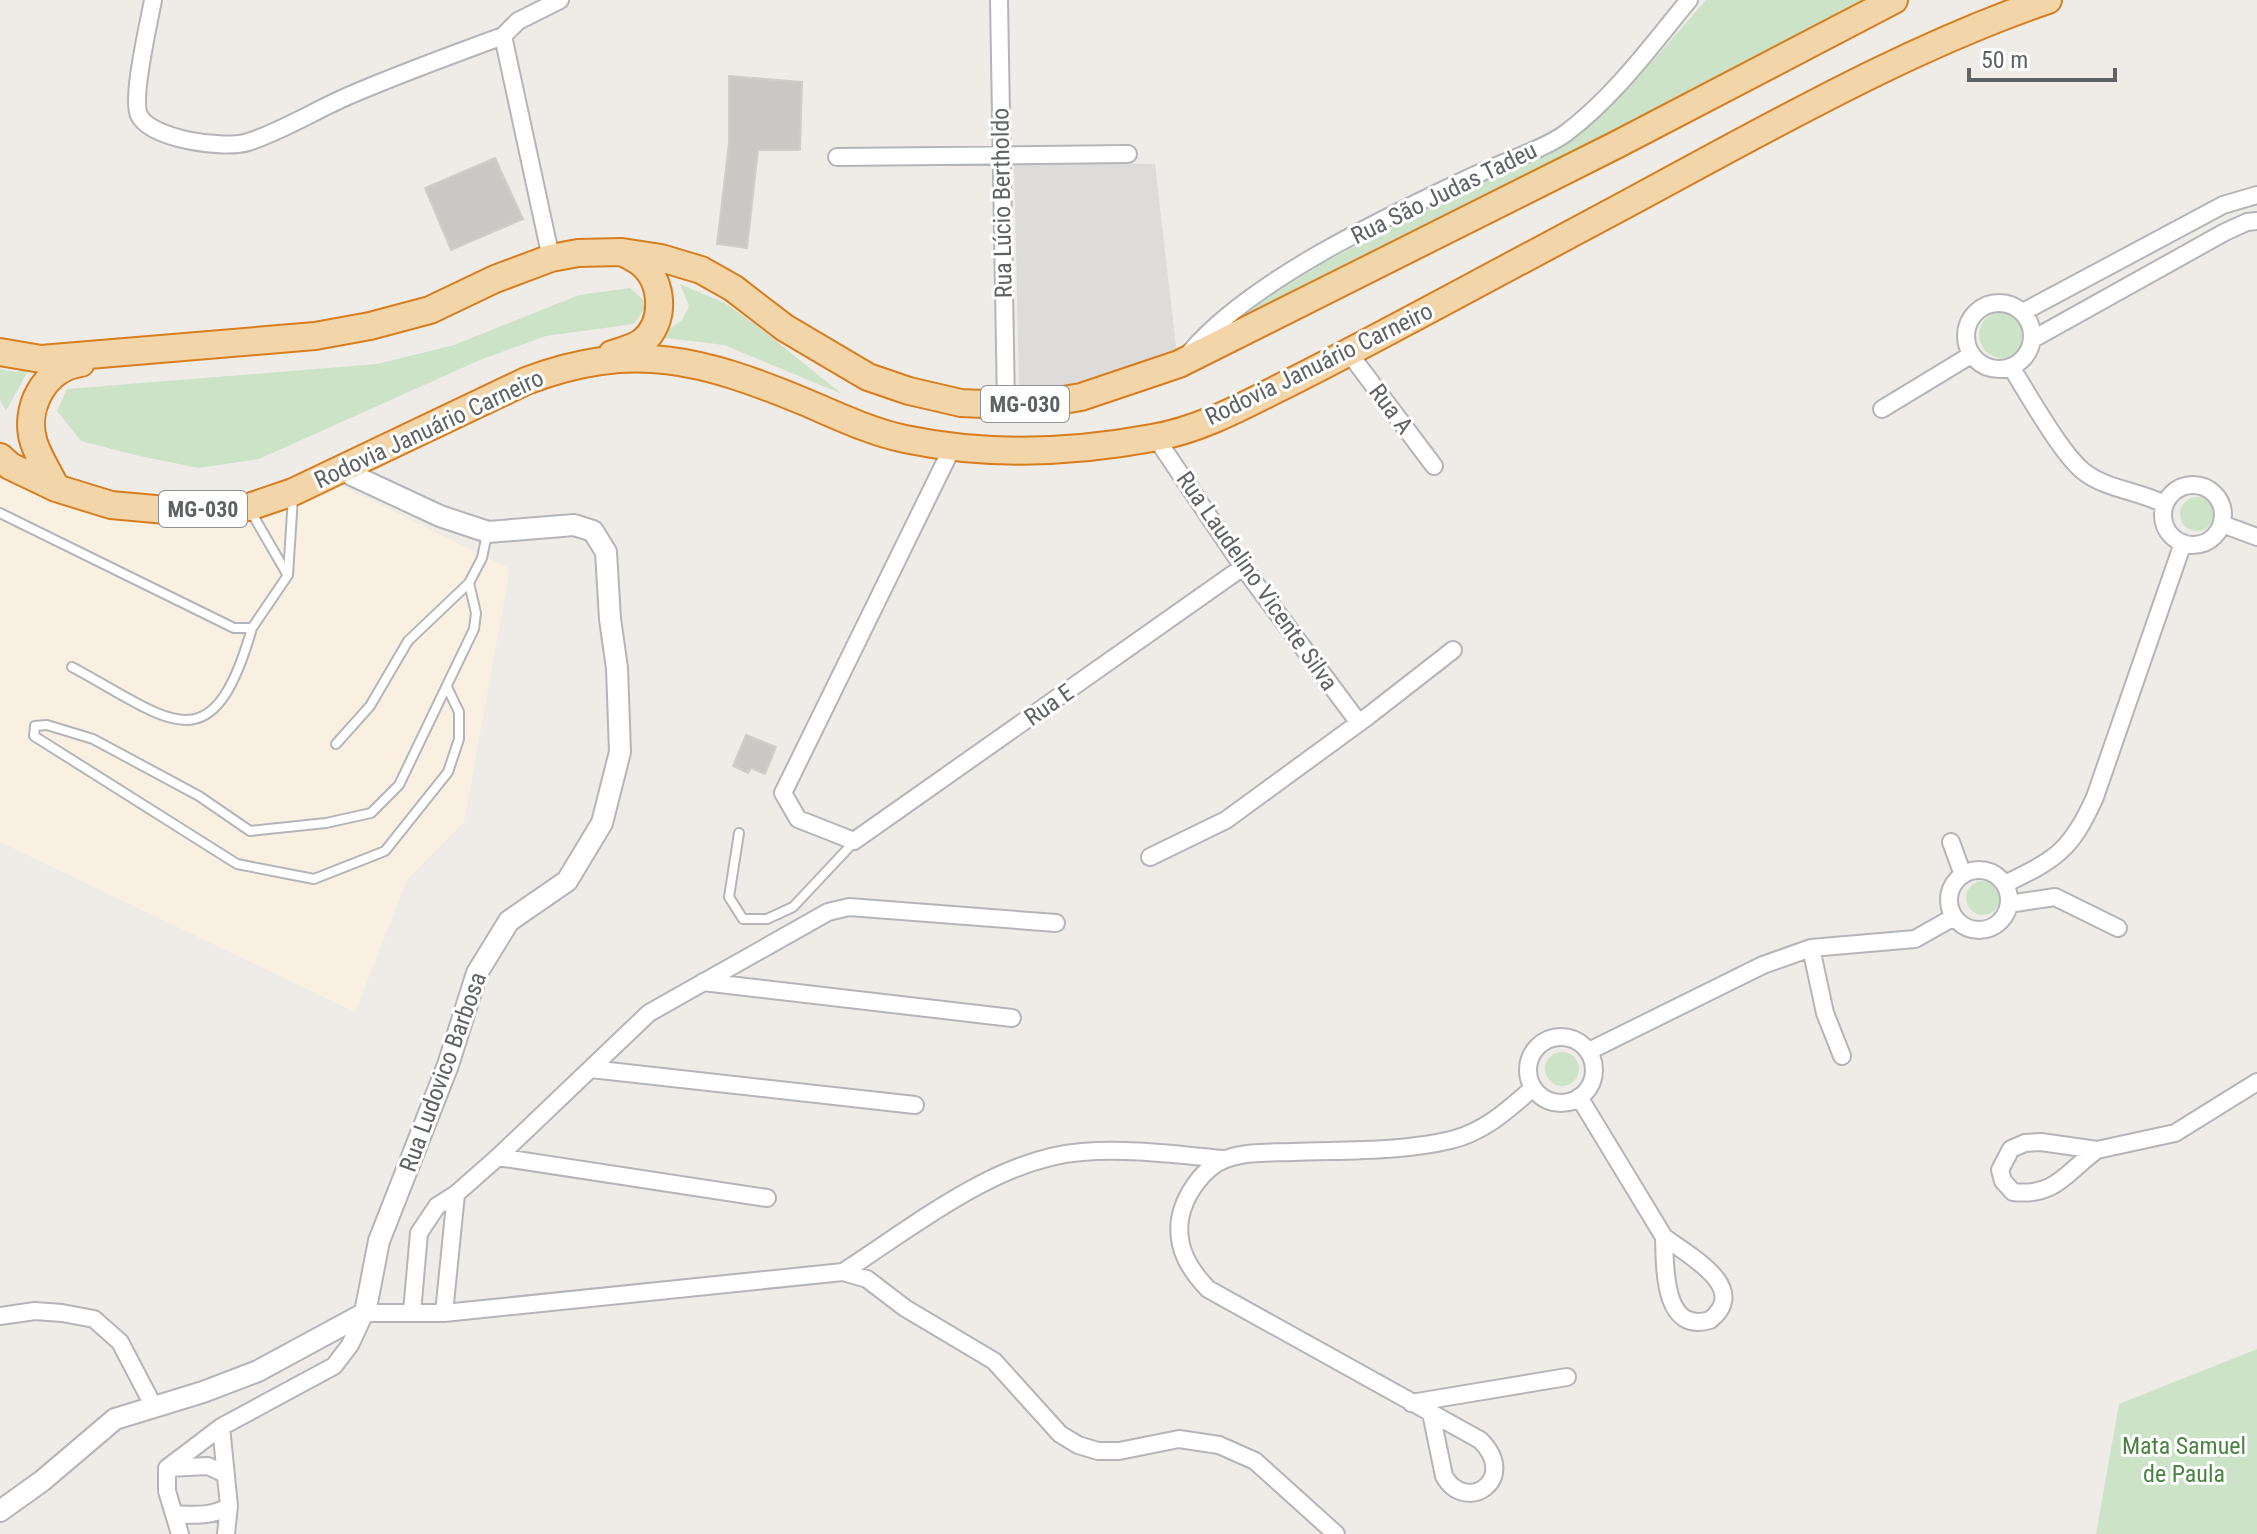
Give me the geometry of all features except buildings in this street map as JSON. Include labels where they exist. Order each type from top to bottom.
[{"type":"highway","name":"MG-030","points":[[0,352],[41,359],[315,336],[430,310],[495,279],[551,258],[578,253],[622,252],[661,258],[701,270],[733,288],[785,328],[868,377],[909,391],[961,403],[1006,405],[1081,397],[1125,385],[1179,364],[1632,137],[1894,0]]},
{"type":"highway","name":"Rodovia Januário Carneiro","points":[[0,457],[10,466],[56,488],[111,505],[177,511],[249,507],[293,492],[447,417],[560,368],[598,360],[656,358],[723,372],[903,439],[953,446],[1049,450],[1156,438],[1242,407],[1349,353],[1794,114],[1967,30],[2048,0]]},
{"type":"highway","points":[[598,360],[642,342],[655,324],[660,302],[655,280],[642,263],[622,252]]},
{"type":"highway","points":[[56,488],[34,445],[30,425],[33,404],[43,385],[58,371],[71,364],[115,354]]},
{"type":"street","points":[[153,0],[138,88],[140,118],[160,132],[228,146],[247,142],[349,95],[503,36],[518,21],[560,0]]},
{"type":"street","name":"Rua Lúcio Bertholdo","points":[[999,0],[1006,405]]},
{"type":"street","name":"Rua São Judas Tadeu","points":[[1179,364],[1222,321],[1302,265],[1448,188],[1564,135],[1621,82],[1689,0]]},
{"type":"street","points":[[503,36],[551,258]]},
{"type":"street","points":[[837,157],[1128,154]]},
{"type":"street","points":[[2023,312],[2223,205],[2257,195]]},
{"type":"street","points":[[2033,339],[2023,312],[2002,303],[1981,308],[1970,319],[1966,333],[1971,355],[1989,368],[2011,367],[2023,359],[2033,339],[2225,232],[2257,221]]},
{"type":"street","name":"Rua A","points":[[1349,353],[1434,466]]},
{"type":"street","points":[[1882,409],[1971,355]]},
{"type":"street","points":[[2011,367],[2066,451],[2083,471],[2164,504]]},
{"type":"street","name":"Rua Laudelino Vicente Silva","points":[[1156,438],[1243,567],[1359,723]]},
{"type":"street","points":[[854,841],[798,819],[783,793],[953,446]]},
{"type":"street","name":"Rua Ludovico Barbosa","points":[[346,468],[352,475],[440,516],[488,532],[574,525],[593,531],[606,552],[617,668],[620,752],[602,823],[567,881],[509,921],[477,973],[448,1065],[379,1241],[365,1313]]},
{"type":"street","points":[[2183,487],[2203,487],[2219,499],[2223,511],[2222,524],[2210,540],[2196,545],[2183,543],[2172,536],[2165,525],[2164,504],[2171,494],[2183,487]]},
{"type":"street","points":[[2222,524],[2257,537]]},
{"type":"street","points":[[2005,884],[2064,851],[2084,823],[2183,543]]},
{"type":"street","name":"Rua E","points":[[854,841],[1243,567]]},
{"type":"street","points":[[1150,857],[1226,820],[1453,650]]},
{"type":"street","points":[[1951,842],[1963,875]]},
{"type":"street","points":[[1982,870],[1995,875],[2005,884],[2009,904],[2000,921],[1983,930],[1963,926],[1954,917],[1949,897],[1953,885],[1963,875],[1982,870]]},
{"type":"street","points":[[2009,904],[2055,897],[2118,928]]},
{"type":"street","points":[[412,1312],[419,1233],[437,1206],[456,1194],[498,1157],[649,1013],[828,912],[849,907],[1056,923]]},
{"type":"street","points":[[1589,1051],[1763,965],[1811,948],[1915,939],[1954,917]]},
{"type":"street","points":[[1811,948],[1821,998],[1842,1056]]},
{"type":"street","points":[[703,982],[1012,1018]]},
{"type":"street","points":[[1564,1037],[1578,1041],[1589,1051],[1594,1065],[1592,1080],[1579,1097],[1558,1103],[1544,1098],[1533,1088],[1527,1067],[1532,1053],[1542,1042],[1564,1037]]},
{"type":"street","points":[[591,1069],[915,1105]]},
{"type":"street","points":[[2097,1150],[2044,1192],[2013,1192],[2003,1181],[2000,1170],[2011,1149],[2025,1143],[2041,1142],[2097,1150],[2175,1133],[2257,1082]]},
{"type":"street","points":[[843,1272],[984,1182],[1040,1159],[1082,1152],[1224,1159],[1254,1153],[1410,1147],[1453,1140],[1480,1130],[1533,1088]]},
{"type":"street","points":[[1579,1097],[1664,1237],[1716,1277],[1723,1289],[1722,1307],[1710,1320],[1692,1322],[1683,1319],[1672,1305],[1664,1237]]},
{"type":"street","points":[[498,1157],[767,1198]]},
{"type":"street","points":[[1224,1159],[1191,1188],[1182,1209],[1178,1231],[1182,1253],[1192,1273],[1208,1289],[1480,1440],[1491,1450],[1496,1463],[1487,1486],[1471,1493],[1455,1489],[1448,1483],[1431,1413]]},
{"type":"street","points":[[444,1313],[456,1194]]},
{"type":"street","points":[[0,1511],[42,1481],[115,1419],[258,1371],[365,1313],[444,1313],[843,1272],[867,1279],[905,1308],[994,1361],[1060,1434],[1078,1445],[1098,1451],[1119,1451],[1179,1439],[1219,1445],[1255,1461],[1336,1534]]},
{"type":"street","points":[[0,1316],[35,1311],[94,1319],[120,1342],[154,1407]]},
{"type":"street","points":[[167,1468],[221,1427],[334,1366],[350,1345],[365,1313]]},
{"type":"street","points":[[1411,1403],[1567,1377]]},
{"type":"street","points":[[221,1427],[229,1506],[226,1534]]},
{"type":"street","points":[[167,1468],[208,1466],[225,1474]]},
{"type":"street","points":[[167,1468],[167,1491],[180,1534]]},
{"type":"street","points":[[174,1514],[221,1512],[229,1506]]},
{"type":"lane","points":[[72,667],[165,717],[198,720],[211,712],[227,693],[252,628],[288,575],[293,492]]},
{"type":"lane","points":[[249,507],[288,575]]},
{"type":"lane","points":[[0,513],[234,628],[252,628]]},
{"type":"lane","points":[[336,744],[370,706],[408,641],[469,583],[482,558],[488,532]]},
{"type":"lane","points":[[447,687],[459,712],[459,739],[448,772],[385,851],[314,879],[237,864],[34,736],[35,726],[47,725],[93,739],[199,796],[250,831],[371,813],[399,785],[474,629],[476,613],[469,583]]},
{"type":"lane","points":[[739,833],[729,897],[743,919],[767,919],[793,907],[854,841]]},
{"type":"shaded area","points":[[1014,162],[1155,164],[1177,354],[1087,384],[1019,387]]},
{"type":"shaded area","points":[[0,469],[105,518],[253,515],[340,485],[510,569],[464,822],[407,880],[355,1012],[0,842]]},
{"type":"green space","points":[[1706,0],[1879,0],[1218,333],[1249,309],[1325,262],[1467,189],[1569,142],[1658,55]]},
{"type":"green space","points":[[680,284],[725,303],[842,394],[724,345],[658,337],[682,320],[689,306]]},
{"type":"green space","points":[[630,288],[648,304],[634,324],[546,336],[480,360],[259,459],[198,468],[135,455],[81,441],[57,411],[67,389],[377,364],[454,345],[579,295]]},
{"type":"green space","points":[[2002,312],[2018,319],[2025,335],[2018,351],[2002,358],[1986,351],[1979,335],[1986,319]]},
{"type":"green space","points":[[0,369],[16,372],[29,369],[6,411],[0,400]]},
{"type":"green space","points":[[2197,497],[2209,502],[2214,514],[2209,526],[2197,531],[2185,526],[2180,514],[2185,502]]},
{"type":"green space","points":[[1983,881],[1995,886],[2000,898],[1995,910],[1983,915],[1971,910],[1966,898],[1971,886]]},
{"type":"green space","points":[[1562,1052],[1574,1057],[1579,1069],[1574,1081],[1562,1086],[1550,1081],[1545,1069],[1550,1057]]},
{"type":"green space","name":"Mata Samuel de Paula","points":[[2257,1349],[2257,1534],[2096,1534],[2119,1404]]}]
